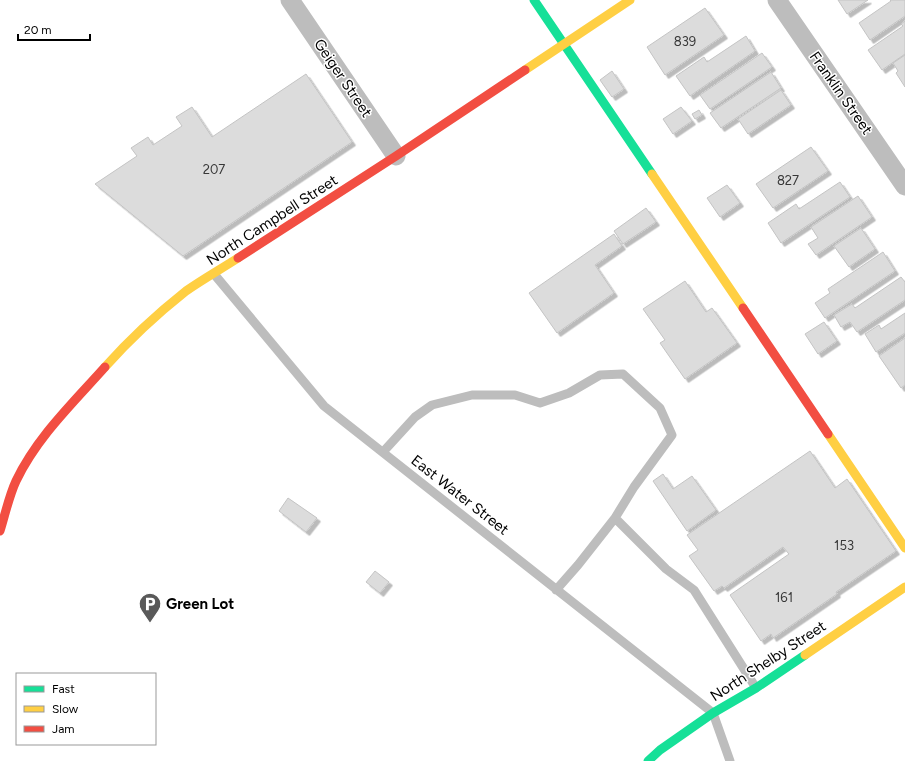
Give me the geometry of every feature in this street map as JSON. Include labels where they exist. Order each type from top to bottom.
[{"type":"street","name":"Geiger Street","points":[[290,0],[396,156]]},
{"type":"street","points":[[534,0],[905,548]]},
{"type":"street","name":"North Campbell Street","points":[[0,531],[15,483],[31,453],[48,430],[128,342],[160,312],[188,290],[396,156],[630,0]]},
{"type":"street","name":"Franklin Street","points":[[777,0],[905,186]]},
{"type":"street","name":"North Shelby Street","points":[[648,761],[660,750],[713,713],[756,688],[905,588]]},
{"type":"lane","name":"East Water Street","points":[[214,274],[324,406],[713,713]]},
{"type":"lane","points":[[383,452],[415,417],[432,405],[472,396],[515,395],[540,403],[569,393],[600,375],[623,374],[660,408],[672,435],[634,487],[615,518],[556,590]]},
{"type":"lane","points":[[615,518],[666,569],[694,590],[756,688]]},
{"type":"lane","points":[[713,713],[730,761]]},
{"type":"building","points":[[838,0],[868,0],[847,14]]},
{"type":"building","points":[[890,0],[905,0],[905,16],[870,40],[859,23],[891,1]]},
{"type":"building","points":[[705,8],[724,35],[665,75],[647,47]]},
{"type":"building","points":[[905,21],[905,54],[882,70],[868,50],[903,26],[901,24]]},
{"type":"building","points":[[746,36],[755,51],[690,96],[676,76],[704,57],[707,62]]},
{"type":"building","points":[[762,53],[772,67],[710,109],[700,95]]},
{"type":"building","points":[[905,55],[905,87],[896,73],[898,71],[893,63]]},
{"type":"building","points":[[612,71],[624,89],[612,97],[600,80]]},
{"type":"building","points":[[771,72],[781,88],[721,128],[710,113]]},
{"type":"building","points":[[306,74],[352,142],[183,256],[95,184],[137,156],[131,148],[148,137],[153,145],[182,126],[176,117],[192,107],[212,137]]},
{"type":"building","points":[[781,90],[791,105],[748,134],[738,119]]},
{"type":"building","points":[[681,107],[692,121],[673,134],[663,119]]},
{"type":"building","points":[[699,110],[702,115],[695,119],[692,114]]},
{"type":"building","points":[[811,147],[828,171],[773,208],[756,184]]},
{"type":"building","points":[[840,182],[850,197],[781,243],[768,223],[796,204],[799,209]]},
{"type":"building","points":[[727,185],[740,203],[720,217],[707,198]]},
{"type":"building","points":[[858,196],[872,217],[816,255],[808,244],[818,238],[811,227]]},
{"type":"building","points":[[646,208],[656,222],[623,244],[614,231]]},
{"type":"building","points":[[861,228],[875,249],[849,267],[834,246]]},
{"type":"building","points":[[614,234],[622,246],[595,265],[614,293],[557,333],[529,293]]},
{"type":"building","points":[[883,252],[895,271],[825,318],[815,303],[830,293],[828,289]]},
{"type":"building","points":[[901,277],[905,282],[905,300],[857,332],[850,322],[841,327],[834,315],[852,304],[855,308]]},
{"type":"building","points":[[685,281],[706,312],[712,308],[737,343],[685,379],[660,343],[665,340],[643,309]]},
{"type":"building","points":[[905,313],[905,333],[876,352],[865,334],[879,325],[881,329]]},
{"type":"building","points":[[824,322],[837,341],[818,354],[805,334]]},
{"type":"building","points":[[905,338],[905,385],[901,388],[879,356]]},
{"type":"building","points":[[810,451],[835,488],[847,479],[896,551],[773,638],[771,634],[761,641],[730,595],[789,554],[783,547],[724,588],[722,586],[714,591],[689,556],[698,550],[687,535]]},
{"type":"building","points":[[663,474],[673,489],[692,476],[716,510],[687,531],[653,481]]},
{"type":"building","points":[[288,498],[317,518],[306,532],[279,511]]},
{"type":"building","points":[[375,571],[389,582],[380,593],[366,582]]},
{"type":"traffic: fast","points":[[534,0],[652,174]]},
{"type":"traffic: fast","points":[[648,761],[660,750],[713,713],[756,688],[805,655]]},
{"type":"traffic: slow","points":[[525,70],[630,0]]},
{"type":"traffic: slow","points":[[652,174],[743,308]]},
{"type":"traffic: slow","points":[[105,367],[134,337],[175,300],[186,291],[238,258]]},
{"type":"traffic: slow","points":[[828,434],[905,548]]},
{"type":"traffic: slow","points":[[805,655],[905,587]]},
{"type":"traffic: jam","points":[[238,258],[396,156],[525,70]]},
{"type":"traffic: jam","points":[[743,308],[828,434]]},
{"type":"traffic: jam","points":[[0,531],[16,481],[34,450],[56,421],[105,367]]},
{"type":"place","name":"Green Lot","points":[[150,624]]}]
